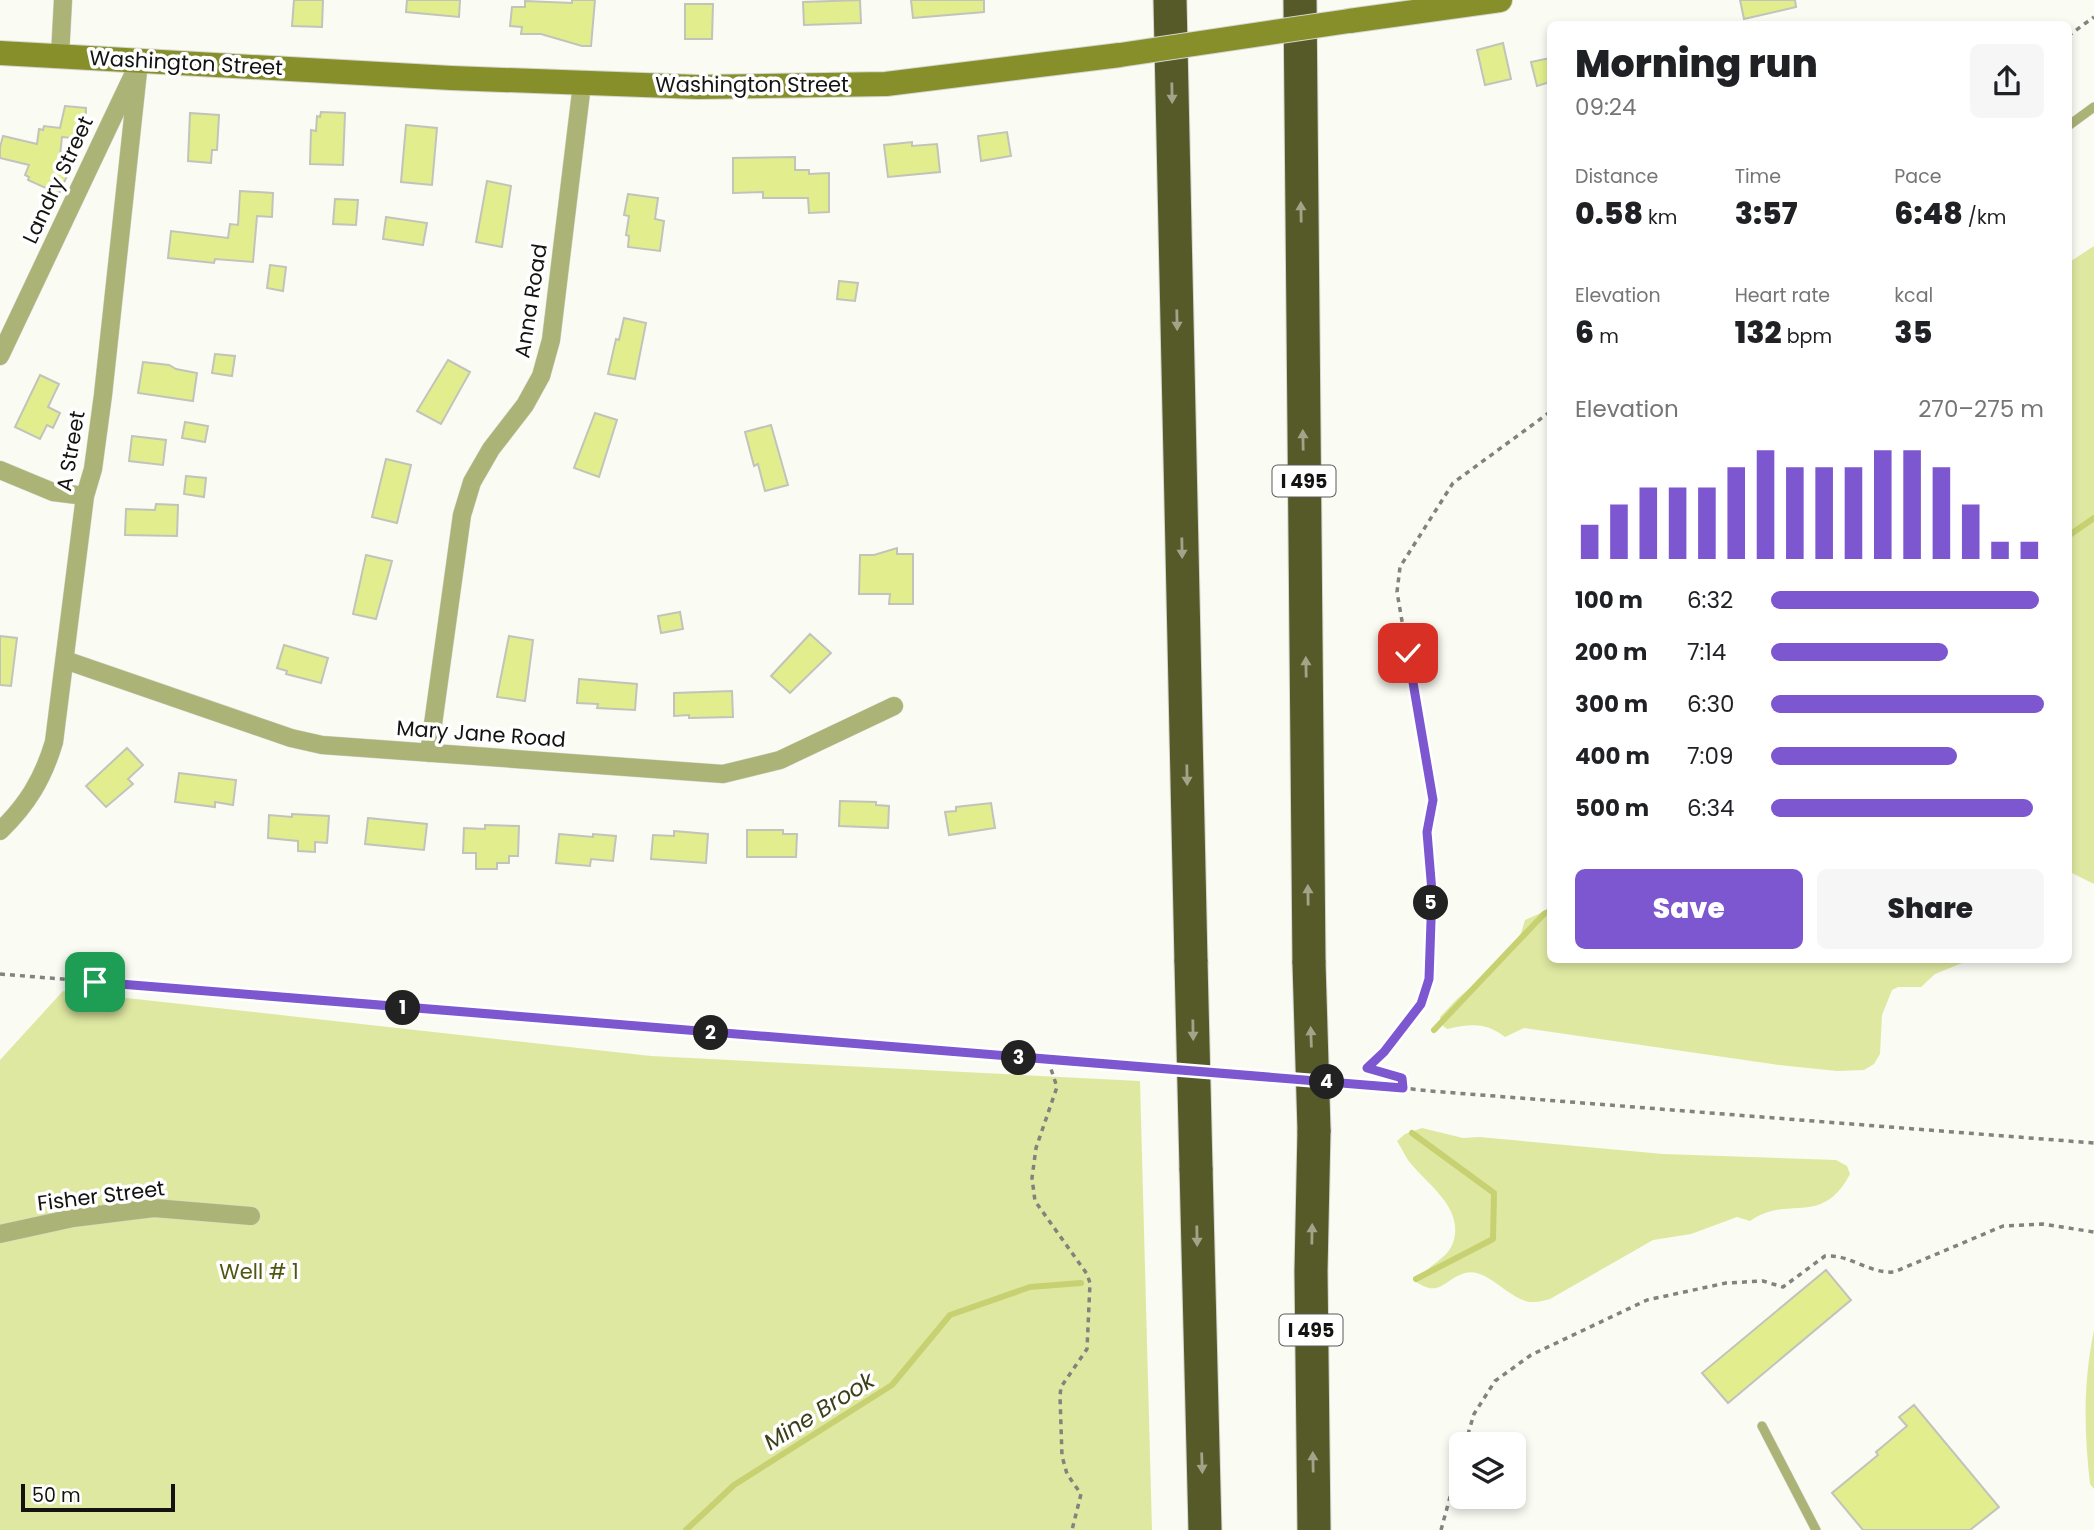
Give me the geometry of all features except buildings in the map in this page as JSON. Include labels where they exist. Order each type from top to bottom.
[{"type":"highway","points":[[1170,0],[1205,1530]]},
{"type":"highway","name":"I 495","points":[[1300,0],[1309,963],[1314,1129],[1311,1284],[1314,1530]]},
{"type":"main road","name":"Washington Street","points":[[0,53],[582,84],[711,87],[886,84],[1120,55],[1500,0]]},
{"type":"street","points":[[60,56],[63,0]]},
{"type":"street","name":"Landry Street","points":[[0,356],[139,62]]},
{"type":"street","name":"A Street","points":[[0,831],[36,790],[46,769],[58,719],[85,496],[93,469],[103,395],[139,62]]},
{"type":"street","name":"Anna Road","points":[[429,752],[462,515],[472,482],[541,376],[551,340],[582,84]]},
{"type":"street","points":[[0,470],[53,492],[85,496]]},
{"type":"street","name":"Mary Jane Road","points":[[65,660],[291,738],[322,745],[723,774],[780,760],[894,706]]},
{"type":"street","name":"Fisher Street","points":[[0,1234],[73,1219],[154,1208],[251,1216]]},
{"type":"lane","points":[[2072,123],[2094,107]]},
{"type":"lane","points":[[1762,1426],[1816,1530]]},
{"type":"path","points":[[2072,33],[2094,17]]},
{"type":"path","points":[[1403,1088],[1402,1078],[1367,1068],[1384,1052],[1421,1004],[1429,979],[1432,892],[1427,832],[1433,800],[1398,592],[1400,567],[1453,483],[1547,414]]},
{"type":"path","points":[[0,974],[1171,1070]]},
{"type":"path","points":[[1048,1060],[1057,1087],[1036,1148],[1031,1178],[1035,1200],[1087,1274],[1090,1283],[1087,1349],[1060,1387],[1062,1456],[1067,1474],[1081,1494],[1072,1530]]},
{"type":"path","points":[[1212,1073],[1294,1079]]},
{"type":"path","points":[[1335,1083],[2094,1143]]},
{"type":"path","points":[[1469,1432],[1474,1414],[1495,1381],[1531,1355],[1647,1300],[1726,1283],[1763,1281],[1783,1287],[1825,1256],[1841,1257],[1883,1273],[1894,1272],[2003,1226],[2042,1224],[2094,1232]]},
{"type":"path","points":[[1441,1530],[1449,1501]]},
{"type":"green space","points":[[2094,246],[2094,884],[2072,873],[2072,260]]},
{"type":"green space","points":[[1547,910],[1547,963],[1962,963],[1935,974],[1921,987],[1898,987],[1892,990],[1882,1015],[1880,1054],[1874,1064],[1864,1070],[1837,1071],[1779,1065],[1524,1028],[1505,1037],[1491,1029],[1470,1025],[1447,1029],[1442,1025],[1440,1017],[1512,952],[1518,943],[1525,920]]},
{"type":"green space","name":"Well # 1","points":[[63,991],[651,1056],[1140,1081],[1152,1530],[0,1530],[0,1060]]},
{"type":"green space","points":[[1422,1128],[1463,1138],[1479,1137],[1663,1154],[1836,1160],[1847,1166],[1850,1174],[1839,1190],[1828,1200],[1816,1205],[1764,1213],[1750,1221],[1737,1217],[1691,1234],[1653,1240],[1550,1299],[1534,1302],[1516,1297],[1483,1275],[1474,1273],[1465,1273],[1437,1288],[1416,1282],[1450,1249],[1455,1230],[1449,1207],[1408,1160],[1397,1141],[1405,1134]]},
{"type":"green space","points":[[2094,1330],[2094,1489],[2090,1484],[2086,1407]]},
{"type":"waterway","name":"Mine Brook","points":[[2072,533],[2094,518]]},
{"type":"waterway","name":"Mine Brook","points":[[1434,1030],[1547,912]]},
{"type":"waterway","name":"Mine Brook","points":[[1412,1133],[1494,1193],[1493,1239],[1416,1279]]},
{"type":"waterway","name":"Mine Brook","points":[[686,1530],[734,1485],[892,1385],[950,1315],[1030,1287],[1081,1283]]},
{"type":"route","points":[[95,982],[1403,1088],[1402,1078],[1367,1068],[1384,1052],[1421,1004],[1429,979],[1432,892],[1427,832],[1433,800],[1408,653]]}]
